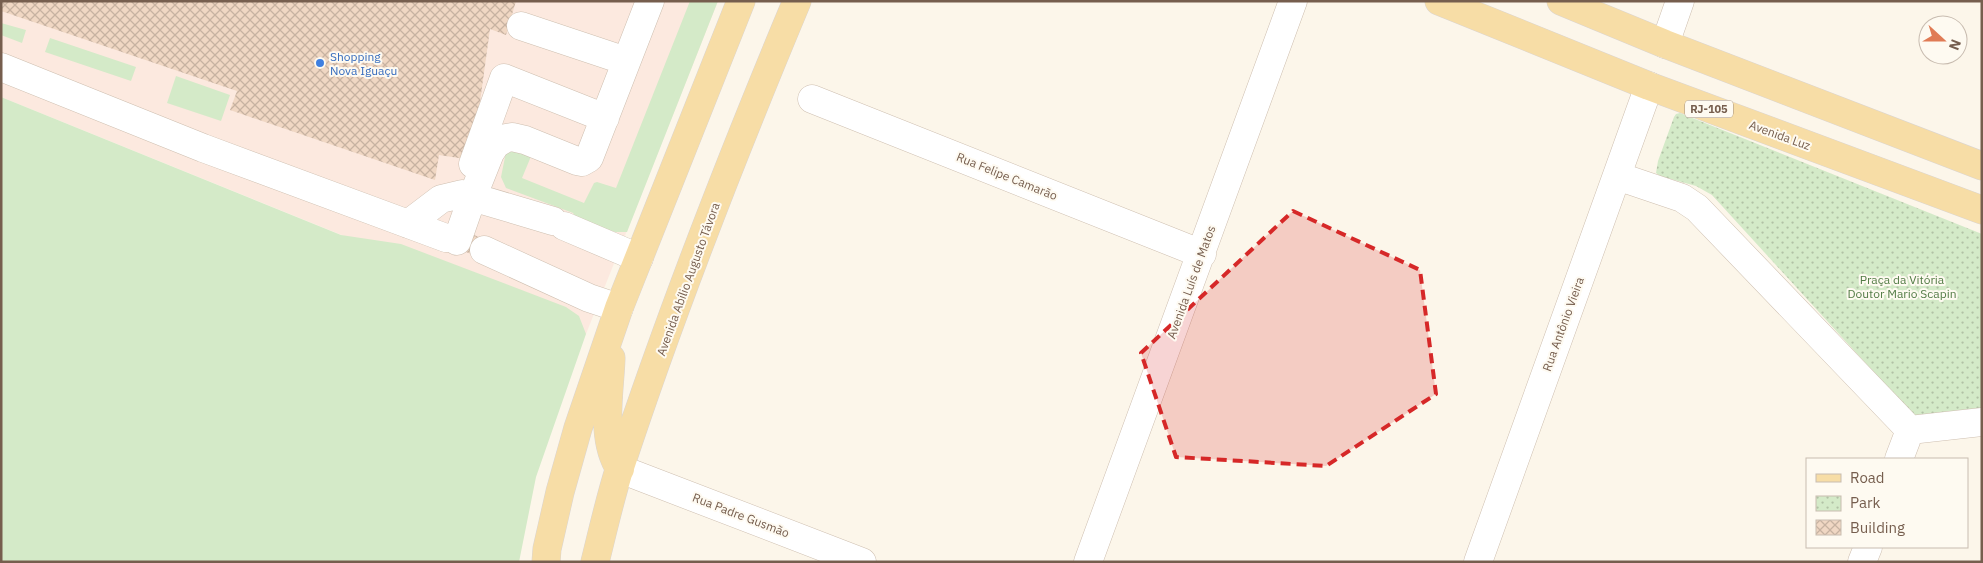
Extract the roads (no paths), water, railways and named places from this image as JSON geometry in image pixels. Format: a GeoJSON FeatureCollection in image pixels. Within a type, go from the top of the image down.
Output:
{"type":"FeatureCollection","features":[{"type":"Feature","properties":{"kind":"main road"},"geometry":{"type":"LineString","coordinates":[[546,562],[547,549],[578,428],[616,318],[741,1]]}},
{"type":"Feature","properties":{"kind":"main road","name":"Avenida Abílio Augusto Távora"},"geometry":{"type":"LineString","coordinates":[[595,562],[620,469],[679,298],[756,98],[797,1]]}},
{"type":"Feature","properties":{"kind":"main road","name":"Avenida Luz"},"geometry":{"type":"LineString","coordinates":[[1439,1],[1649,86],[1982,210]]}},
{"type":"Feature","properties":{"kind":"main road"},"geometry":{"type":"LineString","coordinates":[[1560,1],[1664,44],[1982,166]]}},
{"type":"Feature","properties":{"kind":"main road"},"geometry":{"type":"LineString","coordinates":[[616,318],[609,443],[620,469]]}},
{"type":"Feature","properties":{"kind":"street"},"geometry":{"type":"LineString","coordinates":[[467,196],[496,144],[512,137],[525,140],[582,162],[592,154],[650,1]]}},
{"type":"Feature","properties":{"kind":"street","name":"Avenida Luís de Matos"},"geometry":{"type":"LineString","coordinates":[[1088,562],[1293,1]]}},
{"type":"Feature","properties":{"kind":"street"},"geometry":{"type":"LineString","coordinates":[[1664,44],[1680,1]]}},
{"type":"Feature","properties":{"kind":"street"},"geometry":{"type":"LineString","coordinates":[[521,26],[626,61]]}},
{"type":"Feature","properties":{"kind":"street"},"geometry":{"type":"LineString","coordinates":[[1,67],[202,148],[464,243],[589,298],[616,318]]}},
{"type":"Feature","properties":{"kind":"street"},"geometry":{"type":"LineString","coordinates":[[464,243],[467,196],[504,78],[605,118]]}},
{"type":"Feature","properties":{"kind":"street","name":"Rua Antônio Vieira"},"geometry":{"type":"LineString","coordinates":[[1478,562],[1649,86]]}},
{"type":"Feature","properties":{"kind":"street","name":"Rua Felipe Camarão"},"geometry":{"type":"LineString","coordinates":[[812,99],[1202,254]]}},
{"type":"Feature","properties":{"kind":"street"},"geometry":{"type":"LineString","coordinates":[[1617,176],[1682,198],[1696,208],[1910,430]]}},
{"type":"Feature","properties":{"kind":"street"},"geometry":{"type":"LineString","coordinates":[[408,224],[441,200],[467,196],[558,224],[639,258]]}},
{"type":"Feature","properties":{"kind":"street"},"geometry":{"type":"LineString","coordinates":[[1910,430],[1982,422]]}},
{"type":"Feature","properties":{"kind":"street"},"geometry":{"type":"LineString","coordinates":[[1899,458],[1910,430]]}},
{"type":"Feature","properties":{"kind":"street","name":"Rua Padre Gusmão"},"geometry":{"type":"LineString","coordinates":[[620,469],[862,562]]}},
{"type":"Feature","properties":{"kind":"street"},"geometry":{"type":"LineString","coordinates":[[1862,562],[1868,548]]}},
{"type":"Feature","properties":{"kind":"place","name":"Shopping Nova Iguaçu"},"geometry":{"type":"Point","coordinates":[320,63]}},
{"type":"Feature","properties":{"kind":"park label","name":"Praça da Vitória Doutor Mario Scapin"},"geometry":{"type":"Point","coordinates":[1902,286]}}]}
